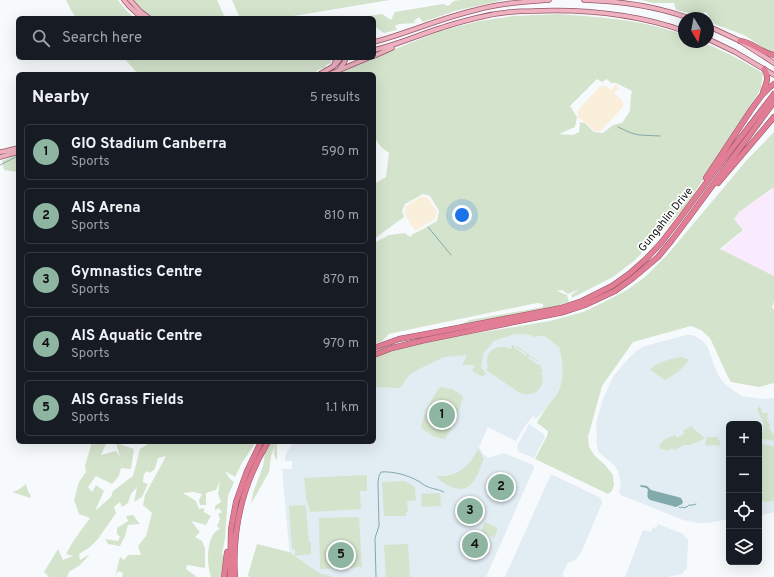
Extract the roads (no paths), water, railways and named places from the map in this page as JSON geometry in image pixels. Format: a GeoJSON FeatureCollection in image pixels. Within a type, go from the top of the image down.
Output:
{"type":"FeatureCollection","features":[{"type":"Feature","properties":{"kind":"highway"},"geometry":{"type":"LineString","coordinates":[[740,41],[748,42],[765,52],[774,55]]}},
{"type":"Feature","properties":{"kind":"highway"},"geometry":{"type":"LineString","coordinates":[[762,95],[767,78],[767,74],[764,69]]}},
{"type":"Feature","properties":{"kind":"highway"},"geometry":{"type":"LineString","coordinates":[[681,218],[741,124],[762,95],[772,86]]}},
{"type":"Feature","properties":{"kind":"highway","name":"Gungahlin Drive"},"geometry":{"type":"LineString","coordinates":[[376,347],[399,339],[561,308],[582,301],[612,286],[638,266],[662,243],[774,94]]}},
{"type":"Feature","properties":{"kind":"highway","name":"Gungahlin Drive"},"geometry":{"type":"LineString","coordinates":[[376,354],[392,348],[425,340],[564,312],[590,303],[614,291],[645,268],[665,249],[774,102]]}},
{"type":"Feature","properties":{"kind":"highway"},"geometry":{"type":"LineString","coordinates":[[690,216],[774,118]]}},
{"type":"Feature","properties":{"kind":"highway"},"geometry":{"type":"LineString","coordinates":[[230,577],[231,529],[236,502],[251,461],[261,444]]}},
{"type":"Feature","properties":{"kind":"highway"},"geometry":{"type":"LineString","coordinates":[[236,577],[235,547],[238,520],[244,496],[255,468],[267,444]]}},
{"type":"Feature","properties":{"kind":"highway"},"geometry":{"type":"LineString","coordinates":[[224,577],[229,534],[231,529]]}},
{"type":"Feature","properties":{"kind":"main road"},"geometry":{"type":"LineString","coordinates":[[124,0],[140,16]]}},
{"type":"Feature","properties":{"kind":"main road"},"geometry":{"type":"LineString","coordinates":[[130,0],[146,16]]}},
{"type":"Feature","properties":{"kind":"main road"},"geometry":{"type":"LineString","coordinates":[[376,43],[477,9],[512,3],[548,0]]}},
{"type":"Feature","properties":{"kind":"main road"},"geometry":{"type":"LineString","coordinates":[[584,0],[608,1],[637,5],[678,15]]}},
{"type":"Feature","properties":{"kind":"main road"},"geometry":{"type":"LineString","coordinates":[[376,50],[478,17],[512,11],[558,10],[606,13],[635,18],[678,29]]}},
{"type":"Feature","properties":{"kind":"main road"},"geometry":{"type":"LineString","coordinates":[[714,29],[740,41],[774,63]]}},
{"type":"Feature","properties":{"kind":"main road"},"geometry":{"type":"LineString","coordinates":[[376,55],[405,41]]}},
{"type":"Feature","properties":{"kind":"main road"},"geometry":{"type":"LineString","coordinates":[[714,42],[735,52],[774,75]]}},
{"type":"Feature","properties":{"kind":"main road"},"geometry":{"type":"LineString","coordinates":[[333,67],[336,62],[335,60]]}},
{"type":"Feature","properties":{"kind":"main road"},"geometry":{"type":"LineString","coordinates":[[324,72],[333,67],[340,60]]}},
{"type":"Feature","properties":{"kind":"main road"},"geometry":{"type":"LineString","coordinates":[[333,72],[343,65],[346,60]]}},
{"type":"Feature","properties":{"kind":"main road"},"geometry":{"type":"LineString","coordinates":[[335,72],[363,60]]}},
{"type":"Feature","properties":{"kind":"main road"},"geometry":{"type":"LineString","coordinates":[[0,152],[16,148]]}},
{"type":"Feature","properties":{"kind":"main road"},"geometry":{"type":"LineString","coordinates":[[0,157],[16,153]]}},
{"type":"Feature","properties":{"kind":"water"},"geometry":{"type":"Polygon","coordinates":[[[640,485],[647,486],[651,490],[681,498],[683,502],[676,507],[650,500],[648,498],[648,489],[641,487],[640,485]]]}},
{"type":"Feature","properties":{"kind":"waterway"},"geometry":{"type":"LineString","coordinates":[[618,127],[639,135],[660,136]]}},
{"type":"Feature","properties":{"kind":"waterway"},"geometry":{"type":"LineString","coordinates":[[0,165],[16,157]]}},
{"type":"Feature","properties":{"kind":"waterway"},"geometry":{"type":"LineString","coordinates":[[428,227],[451,255]]}},
{"type":"Feature","properties":{"kind":"waterway"},"geometry":{"type":"LineString","coordinates":[[376,577],[375,538],[379,526],[378,482],[381,472],[405,475],[425,486],[444,492]]}},
{"type":"Feature","properties":{"kind":"waterway"},"geometry":{"type":"LineString","coordinates":[[679,507],[685,508],[689,505],[696,504]]}},
{"type":"Feature","properties":{"kind":"place","name":"GIO Stadium Canberra"},"geometry":{"type":"Point","coordinates":[442,415]}},
{"type":"Feature","properties":{"kind":"place","name":"AIS Arena"},"geometry":{"type":"Point","coordinates":[501,487]}},
{"type":"Feature","properties":{"kind":"place","name":"Gymnastics Centre"},"geometry":{"type":"Point","coordinates":[470,511]}},
{"type":"Feature","properties":{"kind":"place","name":"AIS Aquatic Centre"},"geometry":{"type":"Point","coordinates":[475,545]}},
{"type":"Feature","properties":{"kind":"place","name":"AIS Grass Fields"},"geometry":{"type":"Point","coordinates":[341,555]}}]}
